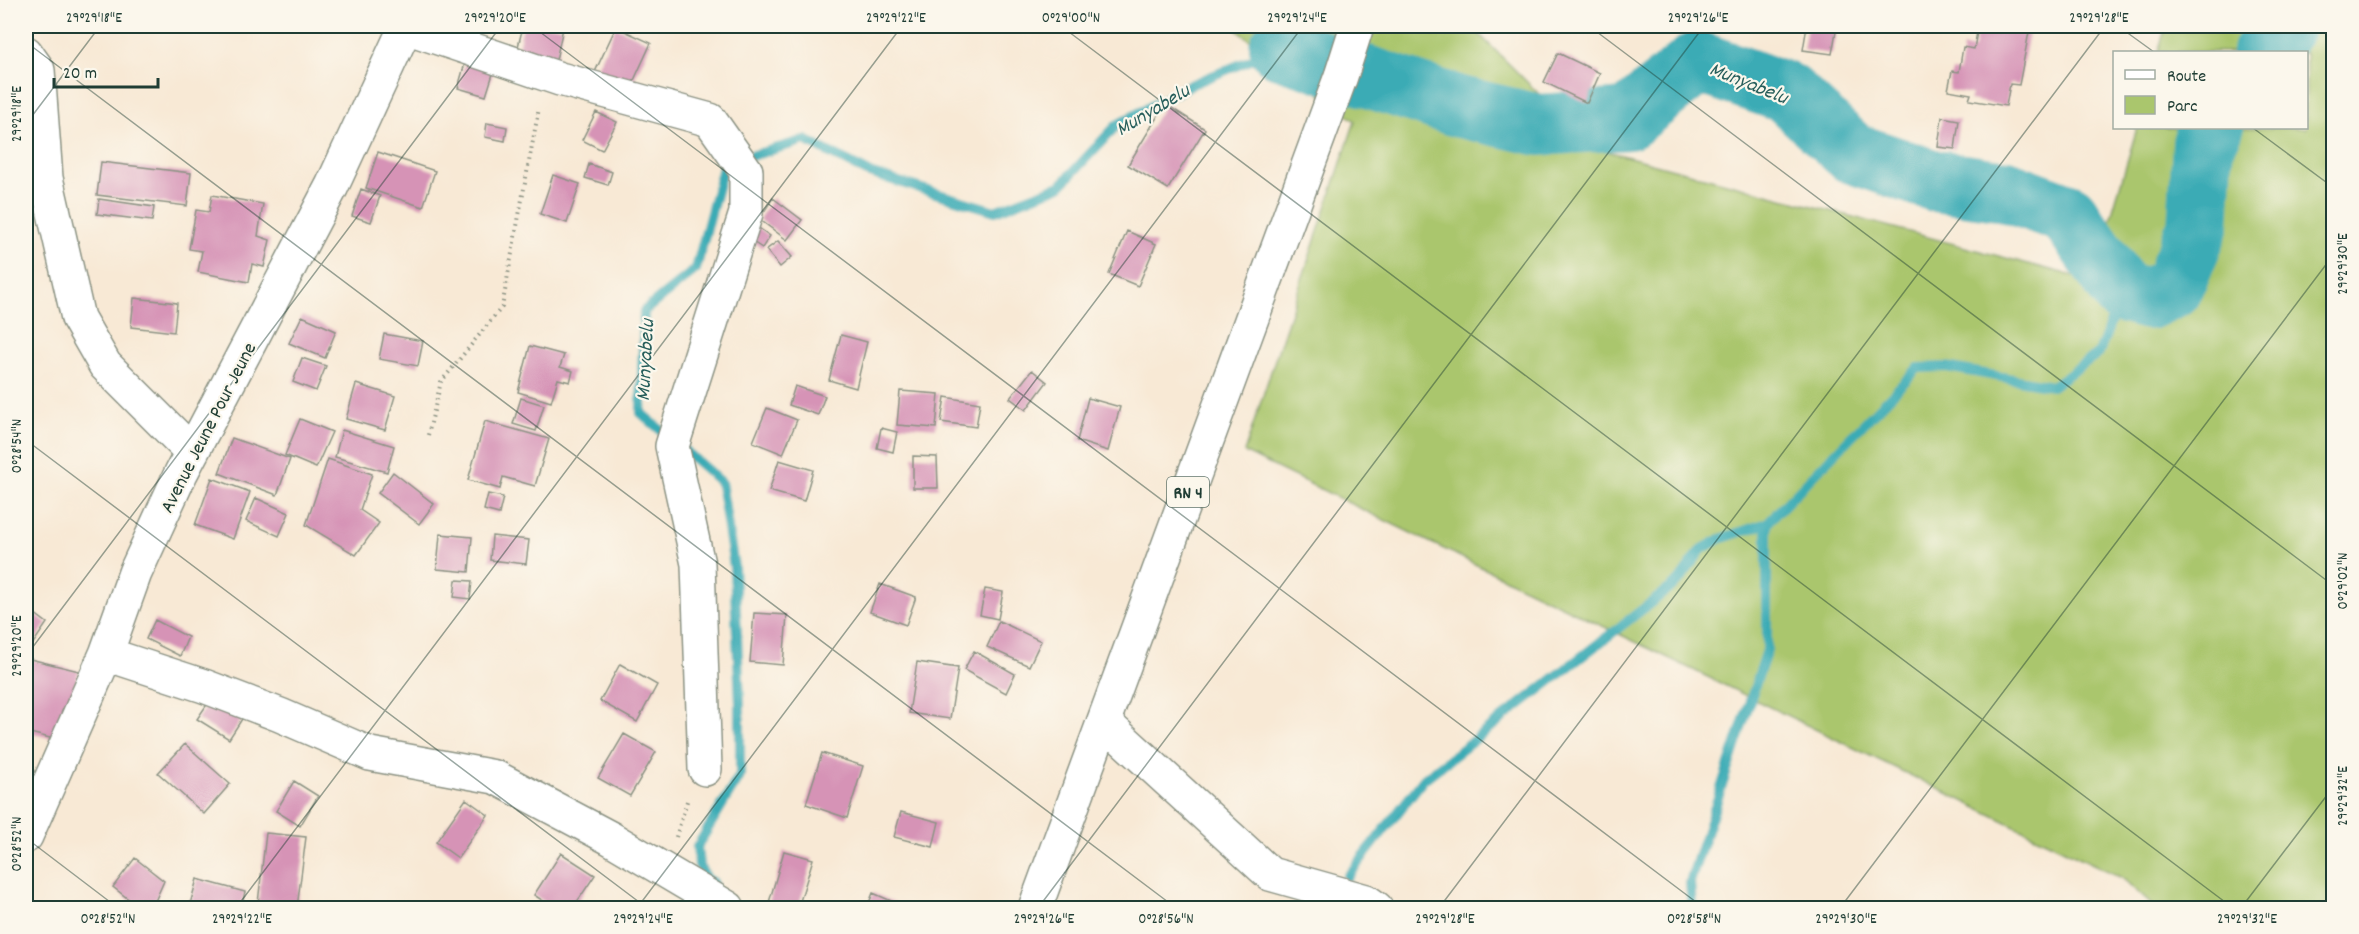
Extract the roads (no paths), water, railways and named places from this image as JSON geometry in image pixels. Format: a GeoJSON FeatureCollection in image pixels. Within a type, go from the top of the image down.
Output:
{"type":"FeatureCollection","features":[{"type":"Feature","properties":{"kind":"main road"},"geometry":{"type":"LineString","coordinates":[[406,26],[560,79],[710,120],[746,171],[746,213],[672,447],[698,564],[705,770]]}},
{"type":"Feature","properties":{"kind":"main road","name":"Avenue Jeune Pour Jeune"},"geometry":{"type":"LineString","coordinates":[[26,836],[106,654],[135,573],[192,452],[332,186],[406,26]]}},
{"type":"Feature","properties":{"kind":"main road","name":"RN 4"},"geometry":{"type":"LineString","coordinates":[[1035,909],[1341,76],[1357,26]]}},
{"type":"Feature","properties":{"kind":"main road"},"geometry":{"type":"LineString","coordinates":[[26,53],[38,70],[46,178],[78,318],[105,365],[192,452]]}},
{"type":"Feature","properties":{"kind":"main road"},"geometry":{"type":"LineString","coordinates":[[106,654],[204,686],[280,715],[370,754],[495,777],[610,838],[728,909]]}},
{"type":"Feature","properties":{"kind":"main road"},"geometry":{"type":"LineString","coordinates":[[1104,722],[1270,874],[1366,901],[1376,909]]}},
{"type":"Feature","properties":{"kind":"waterway","name":"Munyabelu"},"geometry":{"type":"LineString","coordinates":[[2264,51],[2284,26]]}},
{"type":"Feature","properties":{"kind":"waterway","name":"Munyabelu"},"geometry":{"type":"LineString","coordinates":[[713,882],[706,879],[699,865],[697,847],[740,775],[740,703],[734,567],[721,482],[641,413],[644,311],[696,269],[724,164],[805,140],[869,173],[995,211],[1060,186],[1117,125],[1190,85],[1280,48]]}},
{"type":"Feature","properties":{"kind":"waterway","name":"Munyabelu"},"geometry":{"type":"LineString","coordinates":[[1280,48],[1460,107],[1539,125],[1628,119],[1698,62],[1787,93],[1852,153],[1935,181],[2006,191],[2068,214],[2122,292],[2148,299],[2173,287],[2198,227],[2203,143],[2212,129]]}},
{"type":"Feature","properties":{"kind":"waterway"},"geometry":{"type":"LineString","coordinates":[[1348,876],[1424,779],[1679,581],[1702,549],[1720,539],[1767,523],[1918,368],[1946,367],[2052,386],[2099,353],[2122,292]]}},
{"type":"Feature","properties":{"kind":"waterway"},"geometry":{"type":"LineString","coordinates":[[1692,908],[1690,882],[1767,650],[1767,523]]}}]}
